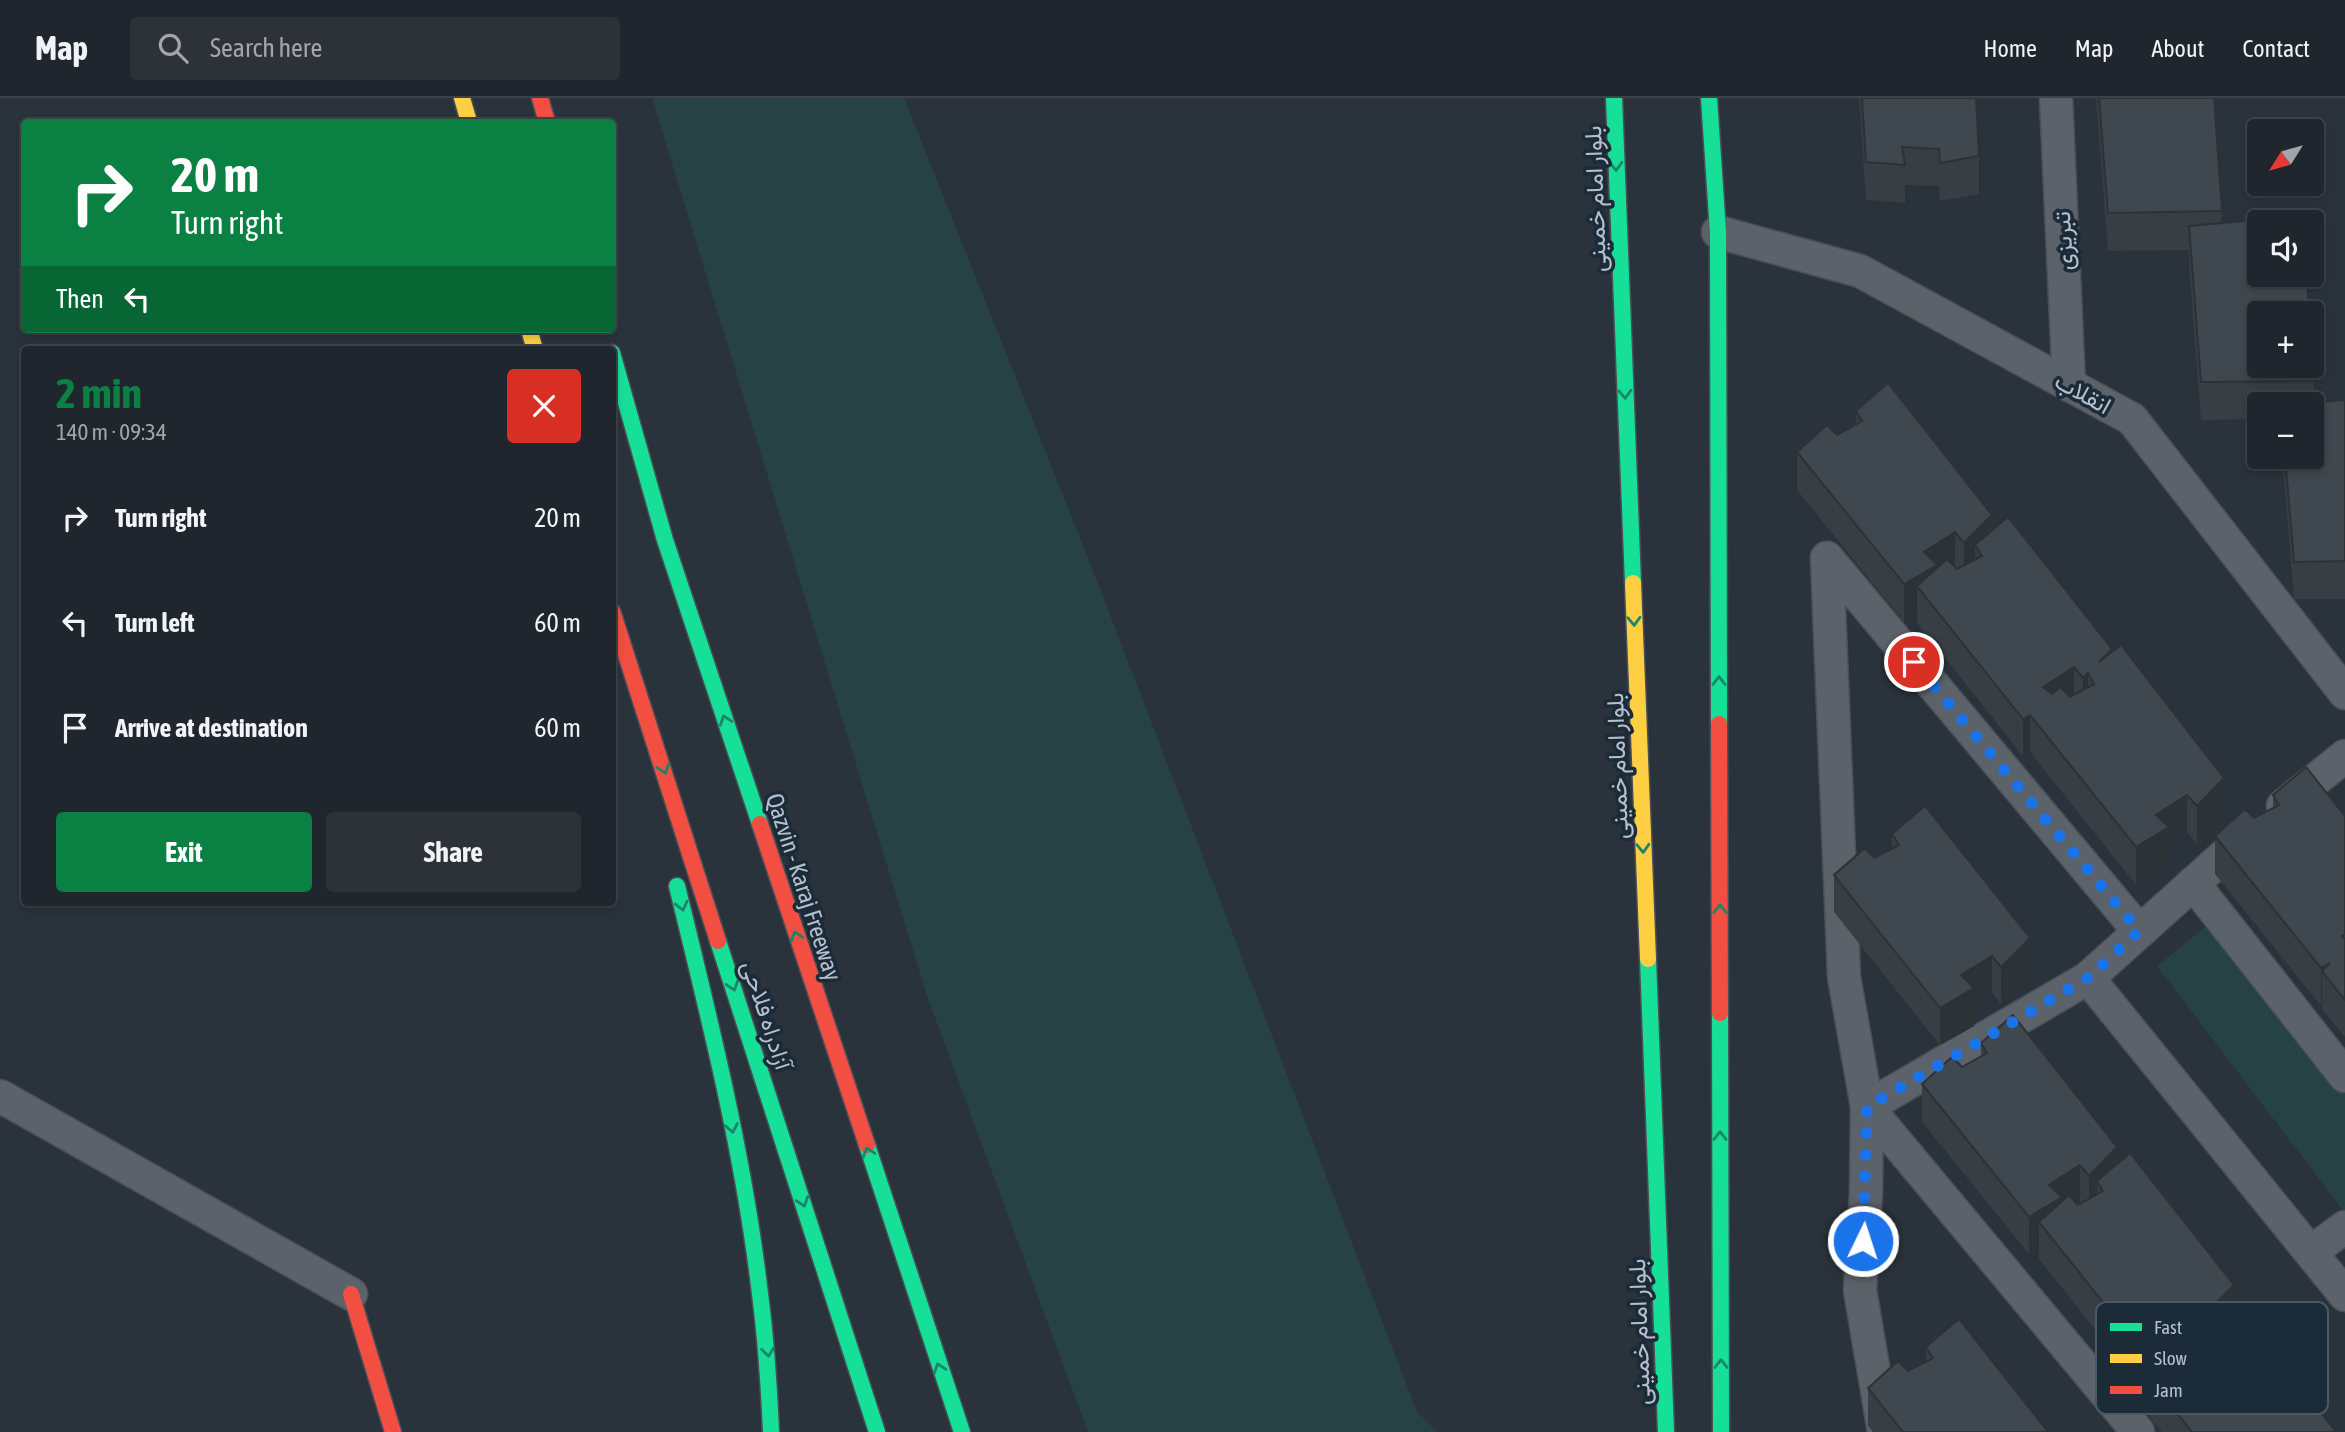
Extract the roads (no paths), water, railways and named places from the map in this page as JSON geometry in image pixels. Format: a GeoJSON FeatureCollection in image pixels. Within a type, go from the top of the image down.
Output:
{"type":"FeatureCollection","features":[{"type":"Feature","properties":{"kind":"main road"},"geometry":{"type":"LineString","coordinates":[[462,98],[468,119]]}},
{"type":"Feature","properties":{"kind":"main road"},"geometry":{"type":"LineString","coordinates":[[540,98],[546,119]]}},
{"type":"Feature","properties":{"kind":"main road","name":"بلوار امام خمینی"},"geometry":{"type":"LineString","coordinates":[[1614,98],[1666,1432]]}},
{"type":"Feature","properties":{"kind":"main road"},"geometry":{"type":"LineString","coordinates":[[1709,98],[1718,232],[1721,1432]]}},
{"type":"Feature","properties":{"kind":"main road","name":"Qazvin - Karaj Freeway"},"geometry":{"type":"LineString","coordinates":[[616,365],[666,540],[949,1398],[964,1432]]}},
{"type":"Feature","properties":{"kind":"main road","name":"آزادراه فلاحی"},"geometry":{"type":"LineString","coordinates":[[616,623],[877,1432]]}},
{"type":"Feature","properties":{"kind":"main road"},"geometry":{"type":"LineString","coordinates":[[616,642],[655,797]]}},
{"type":"Feature","properties":{"kind":"main road"},"geometry":{"type":"LineString","coordinates":[[674,876],[716,1047],[755,1250],[769,1363],[771,1432]]}},
{"type":"Feature","properties":{"kind":"main road"},"geometry":{"type":"LineString","coordinates":[[351,1294],[393,1432]]}},
{"type":"Feature","properties":{"kind":"street","name":"تبریزی"},"geometry":{"type":"LineString","coordinates":[[2056,98],[2069,385]]}},
{"type":"Feature","properties":{"kind":"street","name":"انقلاب"},"geometry":{"type":"LineString","coordinates":[[1718,232],[1860,271],[2132,419],[2345,693]]}},
{"type":"Feature","properties":{"kind":"street"},"geometry":{"type":"LineString","coordinates":[[1884,1432],[1860,1290],[1866,1193],[1867,1107],[1844,977],[1828,558],[2139,931]]}},
{"type":"Feature","properties":{"kind":"street"},"geometry":{"type":"LineString","coordinates":[[1867,1107],[2088,978],[2234,846],[2345,756]]}},
{"type":"Feature","properties":{"kind":"street"},"geometry":{"type":"LineString","coordinates":[[2193,883],[2345,1076]]}},
{"type":"Feature","properties":{"kind":"street"},"geometry":{"type":"LineString","coordinates":[[2088,978],[2345,1295]]}},
{"type":"Feature","properties":{"kind":"street"},"geometry":{"type":"LineString","coordinates":[[0,1096],[351,1294]]}},
{"type":"Feature","properties":{"kind":"street"},"geometry":{"type":"LineString","coordinates":[[1867,1107],[2096,1382]]}},
{"type":"Feature","properties":{"kind":"street"},"geometry":{"type":"LineString","coordinates":[[2311,1252],[2345,1227]]}},
{"type":"Feature","properties":{"kind":"street"},"geometry":{"type":"LineString","coordinates":[[2123,1414],[2138,1432]]}}]}
